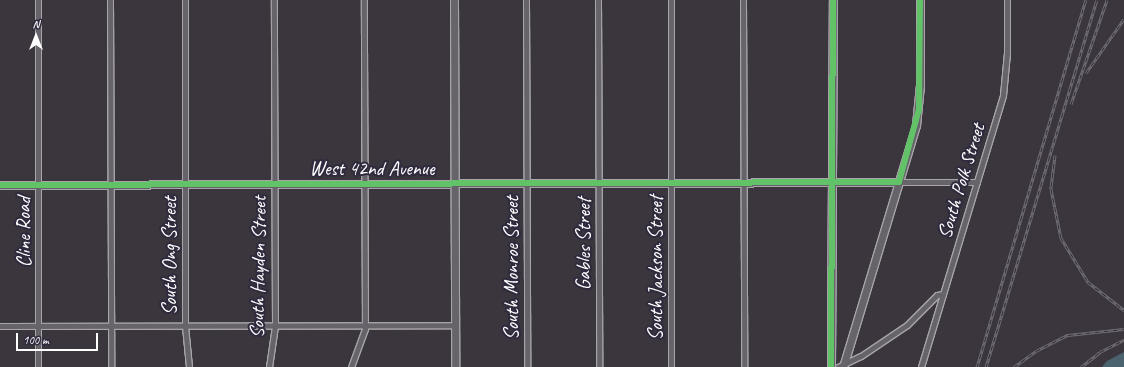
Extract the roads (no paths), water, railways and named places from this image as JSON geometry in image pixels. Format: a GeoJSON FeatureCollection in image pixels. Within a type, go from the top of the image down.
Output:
{"type":"FeatureCollection","features":[{"type":"Feature","properties":{"kind":"street","name":"Cline Road"},"geometry":{"type":"LineString","coordinates":[[38,0],[38,367]]}},
{"type":"Feature","properties":{"kind":"street"},"geometry":{"type":"LineString","coordinates":[[110,0],[111,367]]}},
{"type":"Feature","properties":{"kind":"street","name":"South Ong Street"},"geometry":{"type":"LineString","coordinates":[[185,0],[185,326],[189,367]]}},
{"type":"Feature","properties":{"kind":"street","name":"South Hayden Street"},"geometry":{"type":"LineString","coordinates":[[269,367],[275,326],[276,184],[274,0]]}},
{"type":"Feature","properties":{"kind":"street"},"geometry":{"type":"LineString","coordinates":[[351,367],[363,339],[365,326],[364,0]]}},
{"type":"Feature","properties":{"kind":"street"},"geometry":{"type":"LineString","coordinates":[[454,0],[455,367]]}},
{"type":"Feature","properties":{"kind":"street","name":"South Monroe Street"},"geometry":{"type":"LineString","coordinates":[[526,0],[527,367]]}},
{"type":"Feature","properties":{"kind":"street","name":"Gables Street"},"geometry":{"type":"LineString","coordinates":[[598,0],[599,367]]}},
{"type":"Feature","properties":{"kind":"street","name":"South Jackson Street"},"geometry":{"type":"LineString","coordinates":[[671,0],[671,367]]}},
{"type":"Feature","properties":{"kind":"street"},"geometry":{"type":"LineString","coordinates":[[743,0],[744,367]]}},
{"type":"Feature","properties":{"kind":"street"},"geometry":{"type":"LineString","coordinates":[[831,367],[830,182],[833,0]]}},
{"type":"Feature","properties":{"kind":"street"},"geometry":{"type":"LineString","coordinates":[[841,366],[899,182],[919,109],[920,0]]}},
{"type":"Feature","properties":{"kind":"street","name":"South Polk Street"},"geometry":{"type":"LineString","coordinates":[[921,367],[1004,89],[1007,0]]}},
{"type":"Feature","properties":{"kind":"street","name":"West 42nd Avenue"},"geometry":{"type":"LineString","coordinates":[[0,185],[899,182]]}},
{"type":"Feature","properties":{"kind":"street"},"geometry":{"type":"LineString","coordinates":[[899,182],[977,182]]}},
{"type":"Feature","properties":{"kind":"street"},"geometry":{"type":"LineString","coordinates":[[841,366],[907,325],[937,295],[943,294]]}},
{"type":"Feature","properties":{"kind":"street"},"geometry":{"type":"LineString","coordinates":[[0,326],[111,327],[455,325]]}},
{"type":"Feature","properties":{"kind":"water"},"geometry":{"type":"Polygon","coordinates":[[[1124,352],[1124,367],[1102,367],[1107,361],[1124,352]]]}},
{"type":"Feature","properties":{"kind":"railway"},"geometry":{"type":"LineString","coordinates":[[977,367],[1086,0]]}},
{"type":"Feature","properties":{"kind":"railway"},"geometry":{"type":"LineString","coordinates":[[986,367],[1097,0]]}},
{"type":"Feature","properties":{"kind":"railway"},"geometry":{"type":"LineString","coordinates":[[1071,104],[1107,0]]}},
{"type":"Feature","properties":{"kind":"railway"},"geometry":{"type":"LineString","coordinates":[[1086,73],[1124,19]]}},
{"type":"Feature","properties":{"kind":"railway"},"geometry":{"type":"LineString","coordinates":[[1055,155],[1051,189],[1061,238],[1088,282],[1124,310]]}},
{"type":"Feature","properties":{"kind":"railway"},"geometry":{"type":"LineString","coordinates":[[1014,367],[1036,351],[1068,335],[1124,329]]}},
{"type":"Feature","properties":{"kind":"railway"},"geometry":{"type":"LineString","coordinates":[[1081,367],[1100,352],[1124,340]]}}]}
